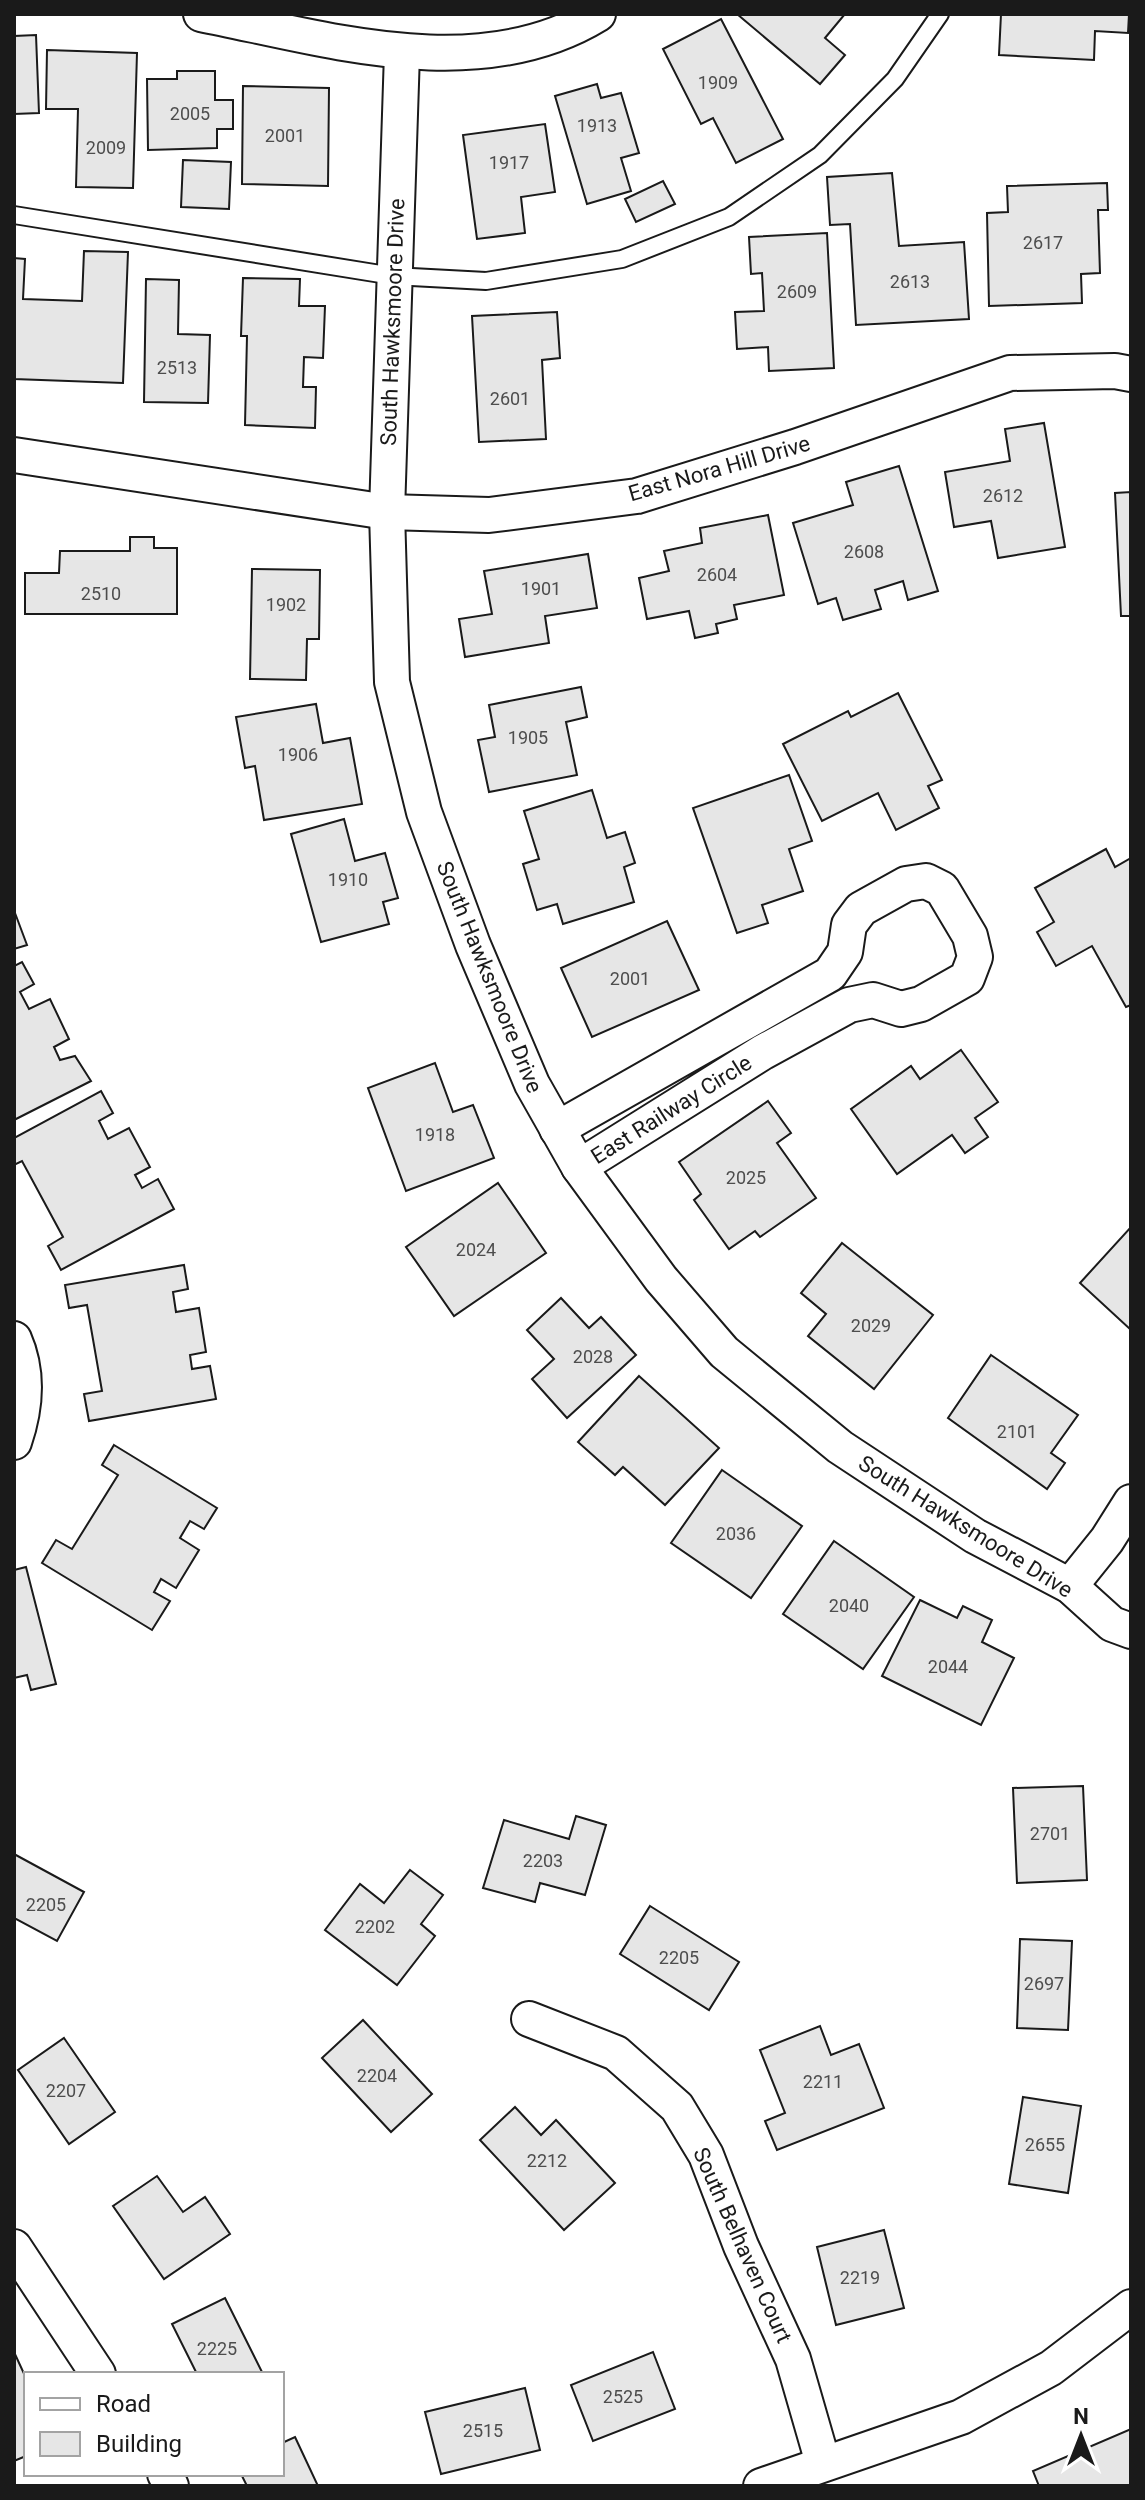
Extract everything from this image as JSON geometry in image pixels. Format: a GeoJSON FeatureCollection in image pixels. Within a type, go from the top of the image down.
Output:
{"type":"FeatureCollection","features":[{"type":"Feature","properties":{"kind":"street"},"geometry":{"type":"LineString","coordinates":[[201,14],[402,53],[489,51],[576,28],[598,14]]}},
{"type":"Feature","properties":{"kind":"street","name":"South Hawksmoore Drive"},"geometry":{"type":"LineString","coordinates":[[402,53],[387,512],[392,682],[424,812],[473,945],[526,1070],[579,1167],[661,1279],[724,1352],[840,1447],[975,1536],[1070,1586],[1112,1624],[1131,1631]]}},
{"type":"Feature","properties":{"kind":"street","name":"East Nora Hill Drive"},"geometry":{"type":"LineString","coordinates":[[14,455],[387,512],[489,515],[637,496],[795,447],[1010,373],[1115,371],[1131,374]]}},
{"type":"Feature","properties":{"kind":"street","name":"East Railway Circle"},"geometry":{"type":"LineString","coordinates":[[557,1129],[755,1038],[849,1005],[873,1000],[901,1009],[921,1004],[967,978],[975,957],[970,936],[942,889],[926,881],[906,884],[861,909],[849,925],[845,952],[830,974],[755,1038],[579,1167]]}},
{"type":"Feature","properties":{"kind":"street"},"geometry":{"type":"LineString","coordinates":[[845,952],[855,979],[873,1000]]}},
{"type":"Feature","properties":{"kind":"street"},"geometry":{"type":"LineString","coordinates":[[14,1339],[22,1358],[25,1410],[14,1442]]}},
{"type":"Feature","properties":{"kind":"street"},"geometry":{"type":"LineString","coordinates":[[1070,1586],[1107,1540],[1131,1502]]}},
{"type":"Feature","properties":{"kind":"street","name":"South Belhaven Court"},"geometry":{"type":"LineString","coordinates":[[529,2019],[616,2053],[677,2107],[706,2155],[741,2246],[793,2359],[823,2463]]}},
{"type":"Feature","properties":{"kind":"street"},"geometry":{"type":"LineString","coordinates":[[14,2247],[97,2372]]}},
{"type":"Feature","properties":{"kind":"street"},"geometry":{"type":"LineString","coordinates":[[761,2486],[961,2417],[1051,2368],[1131,2307]]}},
{"type":"Feature","properties":{"kind":"lane"},"geometry":{"type":"LineString","coordinates":[[14,215],[393,276],[486,281],[622,259],[729,217],[820,155],[895,79],[940,14]]}},
{"type":"Feature","properties":{"kind":"building"},"geometry":{"type":"Polygon","coordinates":[[[737,14],[845,14],[825,38],[845,55],[820,84],[737,14]]]}},
{"type":"Feature","properties":{"kind":"building"},"geometry":{"type":"Polygon","coordinates":[[[1001,14],[1129,14],[1128,33],[1095,31],[1094,60],[999,55],[1001,14]]]}},
{"type":"Feature","properties":{"kind":"building"},"geometry":{"type":"Polygon","coordinates":[[[721,19],[783,139],[736,163],[713,118],[701,124],[663,49],[721,19]]]}},
{"type":"Feature","properties":{"kind":"building"},"geometry":{"type":"Polygon","coordinates":[[[36,35],[39,113],[14,114],[14,36],[36,35]]]}},
{"type":"Feature","properties":{"kind":"building"},"geometry":{"type":"Polygon","coordinates":[[[47,50],[137,53],[133,188],[76,187],[78,109],[46,109],[47,50]]]}},
{"type":"Feature","properties":{"kind":"building"},"geometry":{"type":"Polygon","coordinates":[[[177,71],[215,71],[215,100],[233,100],[233,129],[217,129],[217,148],[148,150],[147,79],[177,79],[177,71]]]}},
{"type":"Feature","properties":{"kind":"building"},"geometry":{"type":"Polygon","coordinates":[[[597,84],[601,98],[621,93],[639,153],[621,158],[631,191],[587,204],[555,96],[597,84]]]}},
{"type":"Feature","properties":{"kind":"building"},"geometry":{"type":"Polygon","coordinates":[[[243,86],[329,88],[328,186],[242,184],[243,86]]]}},
{"type":"Feature","properties":{"kind":"building"},"geometry":{"type":"Polygon","coordinates":[[[545,124],[555,192],[521,197],[525,233],[477,239],[463,135],[545,124]]]}},
{"type":"Feature","properties":{"kind":"building"},"geometry":{"type":"Polygon","coordinates":[[[183,160],[231,162],[229,209],[181,207],[183,160]]]}},
{"type":"Feature","properties":{"kind":"building"},"geometry":{"type":"Polygon","coordinates":[[[892,173],[899,246],[964,242],[969,319],[856,325],[850,224],[830,225],[827,177],[892,173]]]}},
{"type":"Feature","properties":{"kind":"building"},"geometry":{"type":"Polygon","coordinates":[[[663,181],[675,204],[636,222],[625,199],[663,181]]]}},
{"type":"Feature","properties":{"kind":"building"},"geometry":{"type":"Polygon","coordinates":[[[1107,183],[1108,210],[1098,210],[1100,273],[1081,274],[1082,303],[989,306],[987,213],[1008,212],[1007,186],[1107,183]]]}},
{"type":"Feature","properties":{"kind":"building"},"geometry":{"type":"Polygon","coordinates":[[[827,233],[834,368],[769,371],[768,347],[737,349],[735,312],[764,311],[762,273],[751,274],[749,237],[827,233]]]}},
{"type":"Feature","properties":{"kind":"building"},"geometry":{"type":"Polygon","coordinates":[[[84,251],[128,252],[123,383],[14,379],[14,258],[25,259],[23,299],[82,301],[84,251]]]}},
{"type":"Feature","properties":{"kind":"building"},"geometry":{"type":"Polygon","coordinates":[[[243,278],[300,279],[299,306],[325,306],[323,358],[304,357],[303,387],[316,387],[315,428],[245,425],[247,336],[241,336],[243,278]]]}},
{"type":"Feature","properties":{"kind":"building"},"geometry":{"type":"Polygon","coordinates":[[[146,279],[179,280],[178,334],[210,335],[208,403],[144,402],[146,279]]]}},
{"type":"Feature","properties":{"kind":"building"},"geometry":{"type":"Polygon","coordinates":[[[557,312],[560,358],[542,360],[546,439],[479,442],[472,316],[557,312]]]}},
{"type":"Feature","properties":{"kind":"building"},"geometry":{"type":"Polygon","coordinates":[[[1044,423],[1065,547],[998,558],[991,521],[954,527],[945,472],[1010,461],[1005,429],[1044,423]]]}},
{"type":"Feature","properties":{"kind":"building"},"geometry":{"type":"Polygon","coordinates":[[[899,466],[938,591],[908,600],[903,581],[875,590],[881,609],[843,620],[836,598],[818,604],[793,523],[853,505],[846,482],[899,466]]]}},
{"type":"Feature","properties":{"kind":"building"},"geometry":{"type":"Polygon","coordinates":[[[1131,492],[1131,616],[1121,616],[1115,493],[1131,492]]]}},
{"type":"Feature","properties":{"kind":"building"},"geometry":{"type":"Polygon","coordinates":[[[768,515],[784,595],[734,605],[737,619],[716,624],[718,633],[695,638],[689,611],[647,619],[639,578],[669,571],[664,551],[702,543],[700,528],[768,515]]]}},
{"type":"Feature","properties":{"kind":"building"},"geometry":{"type":"Polygon","coordinates":[[[130,537],[154,537],[154,548],[177,548],[177,614],[25,614],[25,573],[59,573],[60,551],[130,551],[130,537]]]}},
{"type":"Feature","properties":{"kind":"building"},"geometry":{"type":"Polygon","coordinates":[[[588,554],[597,608],[545,616],[549,643],[465,657],[459,619],[492,614],[484,571],[588,554]]]}},
{"type":"Feature","properties":{"kind":"building"},"geometry":{"type":"Polygon","coordinates":[[[252,569],[320,570],[319,639],[307,639],[306,680],[250,679],[252,569]]]}},
{"type":"Feature","properties":{"kind":"building"},"geometry":{"type":"Polygon","coordinates":[[[581,687],[587,717],[566,722],[577,775],[489,792],[478,740],[495,737],[489,705],[581,687]]]}},
{"type":"Feature","properties":{"kind":"building"},"geometry":{"type":"Polygon","coordinates":[[[898,693],[942,780],[928,786],[939,808],[896,830],[878,793],[822,821],[783,744],[848,711],[851,717],[898,693]]]}},
{"type":"Feature","properties":{"kind":"building"},"geometry":{"type":"Polygon","coordinates":[[[316,704],[323,743],[350,738],[362,804],[264,820],[255,766],[245,768],[236,717],[316,704]]]}},
{"type":"Feature","properties":{"kind":"building"},"geometry":{"type":"Polygon","coordinates":[[[789,775],[812,841],[789,849],[803,891],[762,905],[768,923],[737,933],[693,808],[789,775]]]}},
{"type":"Feature","properties":{"kind":"building"},"geometry":{"type":"Polygon","coordinates":[[[592,790],[607,838],[625,832],[635,863],[624,867],[634,902],[563,924],[557,904],[537,910],[523,864],[539,859],[524,811],[592,790]]]}},
{"type":"Feature","properties":{"kind":"building"},"geometry":{"type":"Polygon","coordinates":[[[344,819],[355,861],[385,853],[398,898],[383,902],[389,924],[321,942],[291,834],[344,819]]]}},
{"type":"Feature","properties":{"kind":"building"},"geometry":{"type":"Polygon","coordinates":[[[1106,849],[1115,867],[1131,858],[1131,1005],[1126,1007],[1092,946],[1056,966],[1037,932],[1054,922],[1035,888],[1106,849]]]}},
{"type":"Feature","properties":{"kind":"building"},"geometry":{"type":"Polygon","coordinates":[[[14,914],[27,945],[14,949],[14,914]]]}},
{"type":"Feature","properties":{"kind":"building"},"geometry":{"type":"Polygon","coordinates":[[[667,921],[699,990],[592,1037],[561,968],[667,921]]]}},
{"type":"Feature","properties":{"kind":"building"},"geometry":{"type":"Polygon","coordinates":[[[22,962],[34,984],[20,992],[29,1009],[50,999],[69,1039],[54,1047],[60,1060],[75,1056],[91,1081],[14,1120],[14,966],[22,962]]]}},
{"type":"Feature","properties":{"kind":"building"},"geometry":{"type":"Polygon","coordinates":[[[961,1050],[998,1102],[975,1118],[988,1137],[965,1153],[952,1135],[897,1174],[851,1109],[911,1066],[920,1079],[961,1050]]]}},
{"type":"Feature","properties":{"kind":"building"},"geometry":{"type":"Polygon","coordinates":[[[435,1063],[453,1112],[473,1105],[494,1158],[406,1191],[368,1088],[435,1063]]]}},
{"type":"Feature","properties":{"kind":"building"},"geometry":{"type":"Polygon","coordinates":[[[101,1091],[113,1113],[99,1121],[108,1139],[129,1128],[150,1167],[135,1175],[142,1188],[158,1179],[174,1209],[61,1270],[48,1246],[63,1237],[22,1161],[14,1165],[14,1138],[101,1091]]]}},
{"type":"Feature","properties":{"kind":"building"},"geometry":{"type":"Polygon","coordinates":[[[768,1101],[791,1133],[777,1143],[816,1198],[760,1237],[755,1231],[729,1249],[694,1200],[701,1194],[679,1162],[768,1101]]]}},
{"type":"Feature","properties":{"kind":"building"},"geometry":{"type":"Polygon","coordinates":[[[498,1183],[546,1253],[454,1316],[406,1247],[498,1183]]]}},
{"type":"Feature","properties":{"kind":"building"},"geometry":{"type":"Polygon","coordinates":[[[1131,1227],[1131,1330],[1080,1283],[1131,1227]]]}},
{"type":"Feature","properties":{"kind":"building"},"geometry":{"type":"Polygon","coordinates":[[[842,1243],[933,1315],[874,1389],[808,1336],[826,1314],[801,1293],[842,1243]]]}},
{"type":"Feature","properties":{"kind":"building"},"geometry":{"type":"Polygon","coordinates":[[[184,1265],[188,1289],[173,1292],[176,1312],[199,1308],[206,1352],[190,1355],[192,1369],[210,1366],[216,1399],[89,1421],[84,1394],[102,1391],[87,1305],[69,1308],[65,1285],[184,1265]]]}},
{"type":"Feature","properties":{"kind":"building"},"geometry":{"type":"Polygon","coordinates":[[[561,1298],[589,1328],[601,1317],[636,1355],[567,1418],[532,1379],[554,1359],[527,1330],[561,1298]]]}},
{"type":"Feature","properties":{"kind":"building"},"geometry":{"type":"Polygon","coordinates":[[[991,1355],[1078,1415],[1051,1453],[1065,1463],[1047,1489],[948,1418],[991,1355]]]}},
{"type":"Feature","properties":{"kind":"building"},"geometry":{"type":"Polygon","coordinates":[[[639,1376],[719,1448],[665,1505],[623,1467],[615,1475],[578,1442],[639,1376]]]}},
{"type":"Feature","properties":{"kind":"building"},"geometry":{"type":"Polygon","coordinates":[[[114,1445],[217,1508],[204,1529],[190,1521],[180,1538],[199,1550],[176,1588],[161,1579],[154,1592],[170,1601],[152,1630],[42,1563],[56,1540],[72,1549],[118,1475],[102,1465],[114,1445]]]}},
{"type":"Feature","properties":{"kind":"building"},"geometry":{"type":"Polygon","coordinates":[[[722,1470],[802,1526],[751,1598],[671,1543],[722,1470]]]}},
{"type":"Feature","properties":{"kind":"building"},"geometry":{"type":"Polygon","coordinates":[[[834,1541],[914,1597],[863,1669],[783,1614],[834,1541]]]}},
{"type":"Feature","properties":{"kind":"building"},"geometry":{"type":"Polygon","coordinates":[[[26,1567],[56,1684],[31,1690],[27,1675],[14,1678],[14,1570],[26,1567]]]}},
{"type":"Feature","properties":{"kind":"building"},"geometry":{"type":"Polygon","coordinates":[[[920,1600],[957,1618],[963,1606],[992,1620],[982,1642],[1014,1658],[981,1725],[882,1676],[920,1600]]]}},
{"type":"Feature","properties":{"kind":"building"},"geometry":{"type":"Polygon","coordinates":[[[1083,1786],[1087,1880],[1017,1883],[1013,1788],[1083,1786]]]}},
{"type":"Feature","properties":{"kind":"building"},"geometry":{"type":"Polygon","coordinates":[[[576,1816],[606,1825],[585,1895],[540,1883],[535,1902],[483,1888],[504,1820],[569,1839],[576,1816]]]}},
{"type":"Feature","properties":{"kind":"building"},"geometry":{"type":"Polygon","coordinates":[[[14,1854],[84,1892],[57,1941],[14,1918],[14,1854]]]}},
{"type":"Feature","properties":{"kind":"building"},"geometry":{"type":"Polygon","coordinates":[[[410,1870],[443,1895],[421,1924],[435,1936],[397,1985],[325,1930],[360,1884],[384,1903],[410,1870]]]}},
{"type":"Feature","properties":{"kind":"building"},"geometry":{"type":"Polygon","coordinates":[[[650,1906],[739,1962],[709,2010],[620,1954],[650,1906]]]}},
{"type":"Feature","properties":{"kind":"building"},"geometry":{"type":"Polygon","coordinates":[[[1020,1939],[1072,1941],[1068,2030],[1017,2028],[1020,1939]]]}},
{"type":"Feature","properties":{"kind":"building"},"geometry":{"type":"Polygon","coordinates":[[[363,2020],[432,2094],[391,2132],[322,2058],[363,2020]]]}},
{"type":"Feature","properties":{"kind":"building"},"geometry":{"type":"Polygon","coordinates":[[[820,2026],[831,2055],[859,2044],[884,2108],[777,2150],[765,2121],[785,2113],[760,2050],[820,2026]]]}},
{"type":"Feature","properties":{"kind":"building"},"geometry":{"type":"Polygon","coordinates":[[[64,2038],[115,2112],[69,2144],[18,2070],[64,2038]]]}},
{"type":"Feature","properties":{"kind":"building"},"geometry":{"type":"Polygon","coordinates":[[[1023,2097],[1081,2106],[1068,2193],[1009,2184],[1023,2097]]]}},
{"type":"Feature","properties":{"kind":"building"},"geometry":{"type":"Polygon","coordinates":[[[515,2107],[541,2135],[556,2120],[615,2183],[564,2230],[480,2140],[515,2107]]]}},
{"type":"Feature","properties":{"kind":"building"},"geometry":{"type":"Polygon","coordinates":[[[157,2176],[183,2212],[205,2197],[230,2234],[164,2279],[113,2206],[157,2176]]]}},
{"type":"Feature","properties":{"kind":"building"},"geometry":{"type":"Polygon","coordinates":[[[884,2230],[904,2308],[836,2325],[817,2247],[884,2230]]]}},
{"type":"Feature","properties":{"kind":"building"},"geometry":{"type":"Polygon","coordinates":[[[225,2298],[262,2372],[196,2372],[172,2324],[225,2298]]]}},
{"type":"Feature","properties":{"kind":"building"},"geometry":{"type":"Polygon","coordinates":[[[14,2352],[24,2374],[24,2457],[14,2461],[14,2352]]]}},
{"type":"Feature","properties":{"kind":"building"},"geometry":{"type":"Polygon","coordinates":[[[653,2352],[675,2409],[593,2441],[571,2385],[653,2352]]]}},
{"type":"Feature","properties":{"kind":"building"},"geometry":{"type":"Polygon","coordinates":[[[525,2388],[540,2450],[441,2474],[425,2412],[525,2388]]]}},
{"type":"Feature","properties":{"kind":"building"},"geometry":{"type":"Polygon","coordinates":[[[1131,2429],[1131,2486],[1039,2486],[1033,2471],[1131,2429]]]}},
{"type":"Feature","properties":{"kind":"building"},"geometry":{"type":"Polygon","coordinates":[[[295,2437],[318,2486],[247,2486],[242,2476],[284,2476],[284,2442],[295,2437]]]}}]}
